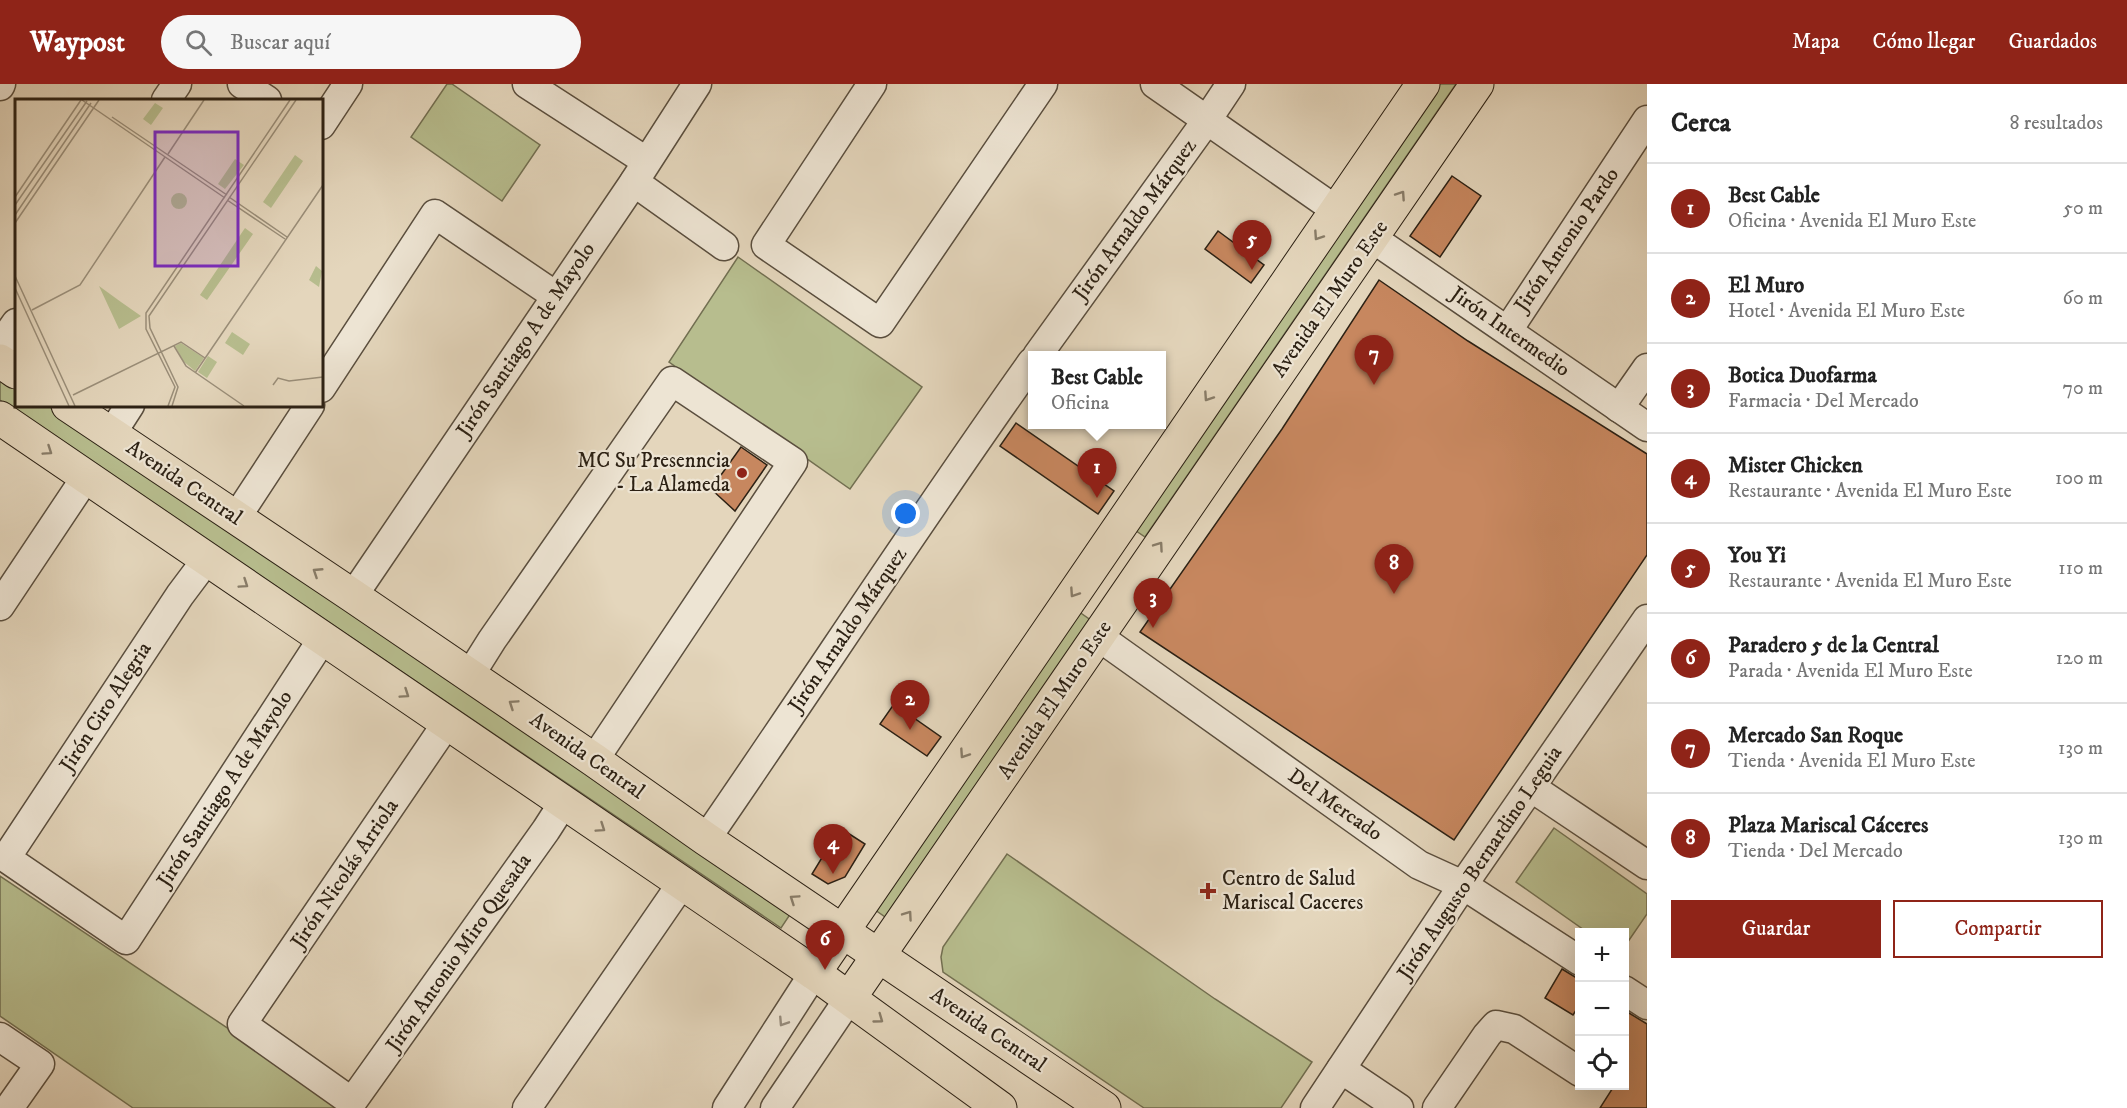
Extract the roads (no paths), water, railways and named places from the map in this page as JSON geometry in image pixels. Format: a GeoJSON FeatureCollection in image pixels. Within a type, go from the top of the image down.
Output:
{"type":"FeatureCollection","features":[{"type":"Feature","properties":{"kind":"main road"},"geometry":{"type":"LineString","coordinates":[[814,973],[1423,84]]}},
{"type":"Feature","properties":{"kind":"main road","name":"Avenida El Muro Este"},"geometry":{"type":"LineString","coordinates":[[850,997],[1477,84]]}},
{"type":"Feature","properties":{"kind":"main road"},"geometry":{"type":"LineString","coordinates":[[0,361],[15,371]]}},
{"type":"Feature","properties":{"kind":"main road","name":"Avenida Central"},"geometry":{"type":"LineString","coordinates":[[70,406],[471,675],[706,839],[1104,1108]]}},
{"type":"Feature","properties":{"kind":"main road"},"geometry":{"type":"LineString","coordinates":[[0,418],[850,997],[994,1106]]}},
{"type":"Feature","properties":{"kind":"main road"},"geometry":{"type":"LineString","coordinates":[[1096,560],[1132,586]]}},
{"type":"Feature","properties":{"kind":"street"},"geometry":{"type":"LineString","coordinates":[[167,99],[177,84]]}},
{"type":"Feature","properties":{"kind":"street"},"geometry":{"type":"LineString","coordinates":[[242,84],[265,99]]}},
{"type":"Feature","properties":{"kind":"street"},"geometry":{"type":"LineString","coordinates":[[322,123],[348,84]]}},
{"type":"Feature","properties":{"kind":"street"},"geometry":{"type":"LineString","coordinates":[[526,84],[640,172],[724,246]]}},
{"type":"Feature","properties":{"kind":"street","name":"Jirón Santiago A de Mayolo"},"geometry":{"type":"LineString","coordinates":[[353,596],[698,84]]}},
{"type":"Feature","properties":{"kind":"street"},"geometry":{"type":"LineString","coordinates":[[872,84],[766,245],[880,323],[1043,84]]}},
{"type":"Feature","properties":{"kind":"street"},"geometry":{"type":"LineString","coordinates":[[1155,84],[1336,210]]}},
{"type":"Feature","properties":{"kind":"street","name":"Jirón Arnaldo Márquez"},"geometry":{"type":"LineString","coordinates":[[1042,351],[1231,84]]}},
{"type":"Feature","properties":{"kind":"street","name":"Jirón Antonio Pardo"},"geometry":{"type":"LineString","coordinates":[[1508,330],[1647,120]]}},
{"type":"Feature","properties":{"kind":"street"},"geometry":{"type":"LineString","coordinates":[[322,386],[435,214],[556,296]]}},
{"type":"Feature","properties":{"kind":"street","name":"Jirón Intermedio"},"geometry":{"type":"LineString","coordinates":[[1372,238],[1647,427]]}},
{"type":"Feature","properties":{"kind":"street"},"geometry":{"type":"LineString","coordinates":[[0,346],[15,324]]}},
{"type":"Feature","properties":{"kind":"street","name":"Jirón Arnaldo Márquez"},"geometry":{"type":"LineString","coordinates":[[706,839],[970,449],[1028,368]]}},
{"type":"Feature","properties":{"kind":"street"},"geometry":{"type":"LineString","coordinates":[[1619,408],[1647,368]]}},
{"type":"Feature","properties":{"kind":"street"},"geometry":{"type":"LineString","coordinates":[[471,675],[492,640],[672,381],[793,462],[594,760]]}},
{"type":"Feature","properties":{"kind":"street"},"geometry":{"type":"LineString","coordinates":[[112,433],[129,406]]}},
{"type":"Feature","properties":{"kind":"street"},"geometry":{"type":"LineString","coordinates":[[236,518],[309,406]]}},
{"type":"Feature","properties":{"kind":"street"},"geometry":{"type":"LineString","coordinates":[[0,606],[86,477]]}},
{"type":"Feature","properties":{"kind":"street","name":"Jirón Ciro Alegria"},"geometry":{"type":"LineString","coordinates":[[126,940],[6,858],[180,595],[207,559]]}},
{"type":"Feature","properties":{"kind":"street","name":"Jirón Augusto Bernardino Leguia"},"geometry":{"type":"LineString","coordinates":[[1315,1108],[1463,885],[1647,619]]}},
{"type":"Feature","properties":{"kind":"street","name":"Del Mercado"},"geometry":{"type":"LineString","coordinates":[[1099,637],[1419,865],[1463,885],[1575,958]]}},
{"type":"Feature","properties":{"kind":"street","name":"Jirón Santiago A de Mayolo"},"geometry":{"type":"LineString","coordinates":[[126,940],[323,638]]}},
{"type":"Feature","properties":{"kind":"street","name":"Jirón Nicolás Arriola"},"geometry":{"type":"LineString","coordinates":[[352,1102],[242,1024],[447,723]]}},
{"type":"Feature","properties":{"kind":"street"},"geometry":{"type":"LineString","coordinates":[[1532,788],[1647,865]]}},
{"type":"Feature","properties":{"kind":"street","name":"Jirón Antonio Miro Quesada"},"geometry":{"type":"LineString","coordinates":[[352,1102],[564,802]]}},
{"type":"Feature","properties":{"kind":"street"},"geometry":{"type":"LineString","coordinates":[[527,1108],[682,883]]}},
{"type":"Feature","properties":{"kind":"street"},"geometry":{"type":"LineString","coordinates":[[727,1108],[814,973]]}},
{"type":"Feature","properties":{"kind":"street"},"geometry":{"type":"LineString","coordinates":[[1629,993],[1647,1005]]}},
{"type":"Feature","properties":{"kind":"street","name":"Avenida El Muro Este"},"geometry":{"type":"LineString","coordinates":[[775,1108],[850,997]]}},
{"type":"Feature","properties":{"kind":"street"},"geometry":{"type":"LineString","coordinates":[[1437,1108],[1496,1025],[1514,1029],[1575,1069]]}},
{"type":"Feature","properties":{"kind":"street"},"geometry":{"type":"LineString","coordinates":[[0,1037],[40,1064],[9,1108]]}},
{"type":"Feature","properties":{"kind":"street"},"geometry":{"type":"LineString","coordinates":[[1341,1069],[1399,1108]]}},
{"type":"Feature","properties":{"kind":"place","name":"You Yi"},"geometry":{"type":"Point","coordinates":[1252,270]}},
{"type":"Feature","properties":{"kind":"place","name":"Mercado San Roque"},"geometry":{"type":"Point","coordinates":[1374,385]}},
{"type":"Feature","properties":{"kind":"place","name":"MC Su Presenncia - La Alameda"},"geometry":{"type":"Point","coordinates":[742,473]}},
{"type":"Feature","properties":{"kind":"place","name":"Best Cable"},"geometry":{"type":"Point","coordinates":[1097,498]}},
{"type":"Feature","properties":{"kind":"place","name":"Plaza Mariscal Cáceres"},"geometry":{"type":"Point","coordinates":[1394,594]}},
{"type":"Feature","properties":{"kind":"place","name":"Botica Duofarma"},"geometry":{"type":"Point","coordinates":[1153,628]}},
{"type":"Feature","properties":{"kind":"place","name":"El Muro"},"geometry":{"type":"Point","coordinates":[910,730]}},
{"type":"Feature","properties":{"kind":"place","name":"Mister Chicken"},"geometry":{"type":"Point","coordinates":[833,874]}},
{"type":"Feature","properties":{"kind":"place","name":"Centro de Salud Mariscal Caceres"},"geometry":{"type":"Point","coordinates":[1208,891]}},
{"type":"Feature","properties":{"kind":"place","name":"Paradero 5 de la Central"},"geometry":{"type":"Point","coordinates":[825,970]}}]}
